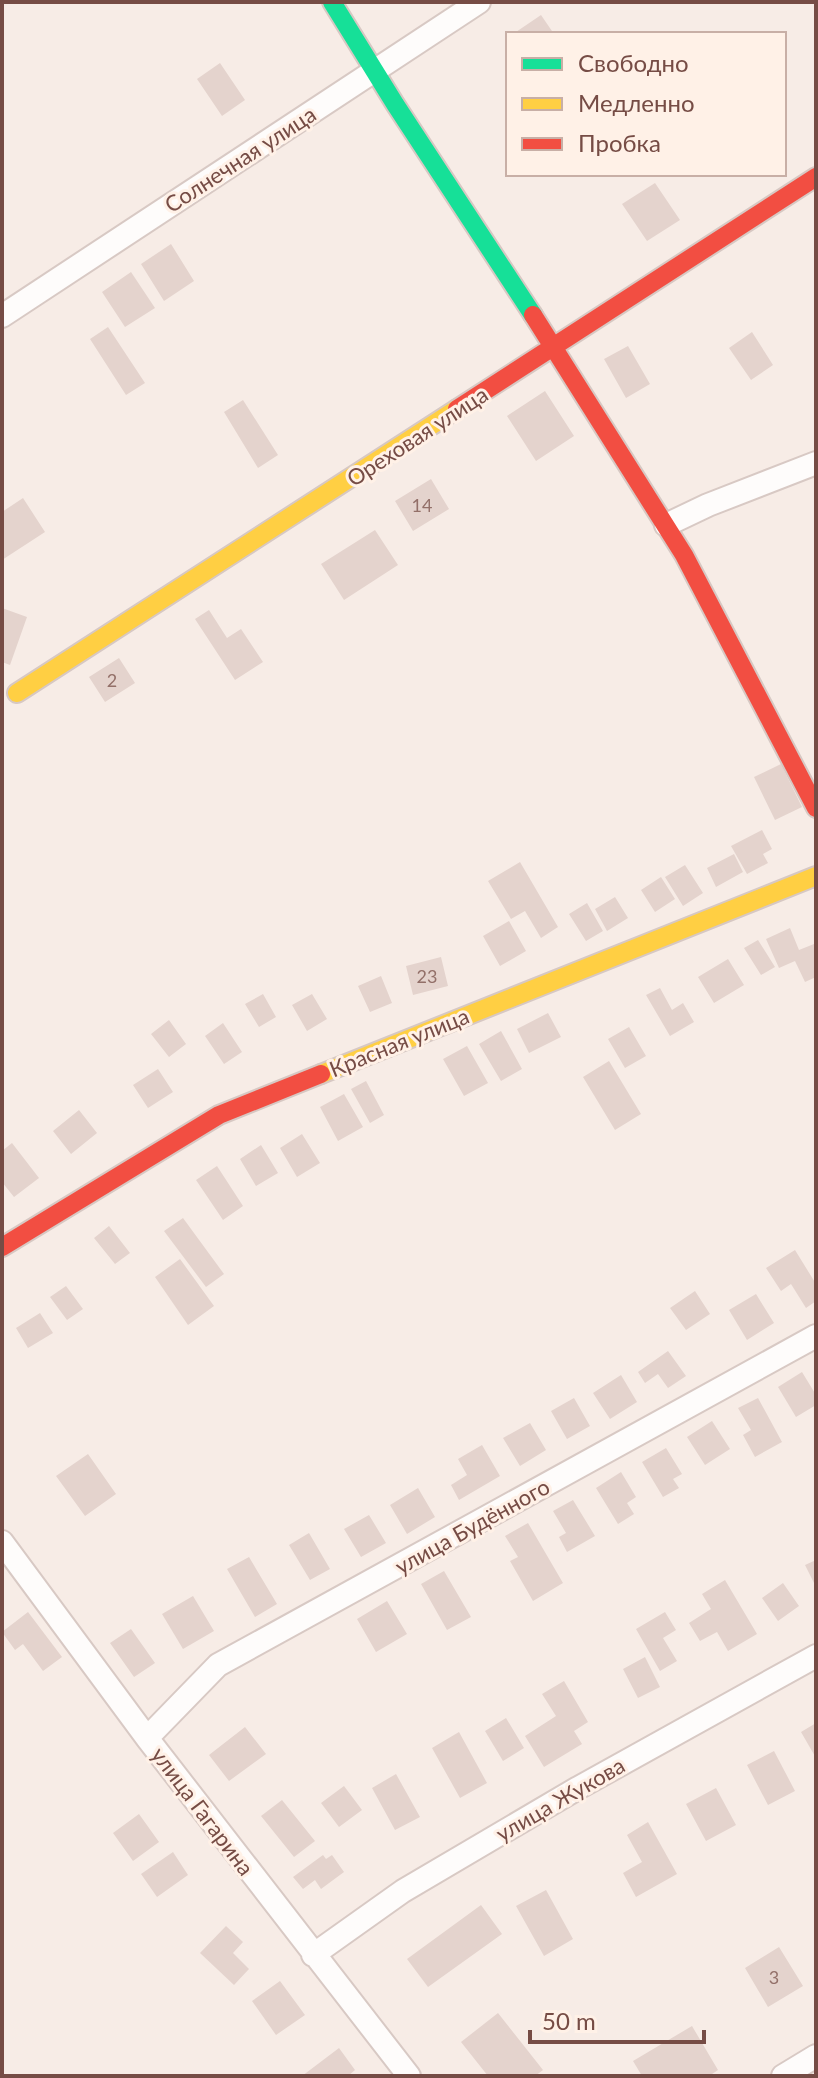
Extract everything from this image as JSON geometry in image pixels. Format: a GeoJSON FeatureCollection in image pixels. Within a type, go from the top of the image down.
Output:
{"type":"FeatureCollection","features":[{"type":"Feature","properties":{"kind":"street"},"geometry":{"type":"LineString","coordinates":[[332,2],[666,525],[816,808]]}},
{"type":"Feature","properties":{"kind":"street","name":"Солнечная улица"},"geometry":{"type":"LineString","coordinates":[[2,316],[479,2]]}},
{"type":"Feature","properties":{"kind":"street","name":"Ореховая улица"},"geometry":{"type":"LineString","coordinates":[[17,693],[816,177]]}},
{"type":"Feature","properties":{"kind":"street"},"geometry":{"type":"LineString","coordinates":[[666,525],[708,505],[816,463]]}},
{"type":"Feature","properties":{"kind":"street","name":"Красная улица"},"geometry":{"type":"LineString","coordinates":[[2,1247],[219,1115],[816,876]]}},
{"type":"Feature","properties":{"kind":"street","name":"улица Будённого"},"geometry":{"type":"LineString","coordinates":[[147,1738],[218,1665],[816,1336]]}},
{"type":"Feature","properties":{"kind":"street","name":"улица Гагарина"},"geometry":{"type":"LineString","coordinates":[[2,1542],[147,1738],[409,2076]]}},
{"type":"Feature","properties":{"kind":"street","name":"улица Жукова"},"geometry":{"type":"LineString","coordinates":[[313,1955],[403,1891],[578,1788],[816,1656]]}},
{"type":"Feature","properties":{"kind":"street"},"geometry":{"type":"LineString","coordinates":[[783,2076],[816,2056]]}},
{"type":"Feature","properties":{"kind":"building"},"geometry":{"type":"Polygon","coordinates":[[[541,15],[553,32],[516,32],[541,15]]]}},
{"type":"Feature","properties":{"kind":"building"},"geometry":{"type":"Polygon","coordinates":[[[220,63],[245,100],[222,116],[197,79],[220,63]]]}},
{"type":"Feature","properties":{"kind":"building"},"geometry":{"type":"Polygon","coordinates":[[[655,183],[680,220],[647,241],[622,204],[655,183]]]}},
{"type":"Feature","properties":{"kind":"building"},"geometry":{"type":"Polygon","coordinates":[[[171,244],[194,281],[164,301],[141,264],[171,244]]]}},
{"type":"Feature","properties":{"kind":"building"},"geometry":{"type":"Polygon","coordinates":[[[131,272],[155,308],[125,327],[102,292],[131,272]]]}},
{"type":"Feature","properties":{"kind":"building"},"geometry":{"type":"Polygon","coordinates":[[[108,327],[145,383],[126,395],[90,339],[108,327]]]}},
{"type":"Feature","properties":{"kind":"building"},"geometry":{"type":"Polygon","coordinates":[[[752,332],[773,365],[751,380],[729,348],[752,332]]]}},
{"type":"Feature","properties":{"kind":"building"},"geometry":{"type":"Polygon","coordinates":[[[628,346],[650,384],[626,398],[604,359],[628,346]]]}},
{"type":"Feature","properties":{"kind":"building"},"geometry":{"type":"Polygon","coordinates":[[[545,391],[574,436],[536,461],[507,416],[545,391]]]}},
{"type":"Feature","properties":{"kind":"building"},"geometry":{"type":"Polygon","coordinates":[[[243,400],[278,455],[258,468],[224,412],[243,400]]]}},
{"type":"Feature","properties":{"kind":"building"},"geometry":{"type":"Polygon","coordinates":[[[431,479],[449,509],[413,531],[395,501],[431,479]]]}},
{"type":"Feature","properties":{"kind":"building"},"geometry":{"type":"Polygon","coordinates":[[[23,498],[45,532],[2,560],[2,512],[23,498]]]}},
{"type":"Feature","properties":{"kind":"building"},"geometry":{"type":"Polygon","coordinates":[[[375,530],[398,565],[344,600],[321,564],[375,530]]]}},
{"type":"Feature","properties":{"kind":"building"},"geometry":{"type":"Polygon","coordinates":[[[2,608],[27,617],[10,665],[2,662],[2,608]]]}},
{"type":"Feature","properties":{"kind":"building"},"geometry":{"type":"Polygon","coordinates":[[[209,610],[227,638],[241,629],[263,662],[235,680],[195,619],[209,610]]]}},
{"type":"Feature","properties":{"kind":"building"},"geometry":{"type":"Polygon","coordinates":[[[119,658],[135,683],[105,702],[89,677],[119,658]]]}},
{"type":"Feature","properties":{"kind":"building"},"geometry":{"type":"Polygon","coordinates":[[[781,764],[802,807],[775,820],[754,777],[781,764]]]}},
{"type":"Feature","properties":{"kind":"building"},"geometry":{"type":"Polygon","coordinates":[[[762,830],[772,849],[763,854],[768,863],[747,874],[731,846],[762,830]]]}},
{"type":"Feature","properties":{"kind":"building"},"geometry":{"type":"Polygon","coordinates":[[[734,854],[743,872],[716,887],[707,868],[734,854]]]}},
{"type":"Feature","properties":{"kind":"building"},"geometry":{"type":"Polygon","coordinates":[[[520,862],[558,927],[541,938],[525,911],[511,919],[488,881],[520,862]]]}},
{"type":"Feature","properties":{"kind":"building"},"geometry":{"type":"Polygon","coordinates":[[[685,865],[703,893],[683,906],[665,877],[685,865]]]}},
{"type":"Feature","properties":{"kind":"building"},"geometry":{"type":"Polygon","coordinates":[[[661,877],[675,899],[655,912],[641,890],[661,877]]]}},
{"type":"Feature","properties":{"kind":"building"},"geometry":{"type":"Polygon","coordinates":[[[615,897],[628,918],[607,931],[595,909],[615,897]]]}},
{"type":"Feature","properties":{"kind":"building"},"geometry":{"type":"Polygon","coordinates":[[[587,903],[603,931],[586,941],[569,914],[587,903]]]}},
{"type":"Feature","properties":{"kind":"building"},"geometry":{"type":"Polygon","coordinates":[[[509,921],[526,951],[500,966],[483,936],[509,921]]]}},
{"type":"Feature","properties":{"kind":"building"},"geometry":{"type":"Polygon","coordinates":[[[790,928],[799,950],[814,944],[816,949],[816,977],[805,982],[795,961],[779,968],[766,939],[790,928]]]}},
{"type":"Feature","properties":{"kind":"building"},"geometry":{"type":"Polygon","coordinates":[[[758,940],[775,967],[761,975],[744,948],[758,940]]]}},
{"type":"Feature","properties":{"kind":"building"},"geometry":{"type":"Polygon","coordinates":[[[441,957],[448,986],[413,995],[406,966],[441,957]]]}},
{"type":"Feature","properties":{"kind":"building"},"geometry":{"type":"Polygon","coordinates":[[[728,959],[744,985],[714,1003],[698,977],[728,959]]]}},
{"type":"Feature","properties":{"kind":"building"},"geometry":{"type":"Polygon","coordinates":[[[381,976],[392,1003],[370,1012],[358,986],[381,976]]]}},
{"type":"Feature","properties":{"kind":"building"},"geometry":{"type":"Polygon","coordinates":[[[660,988],[672,1010],[683,1003],[694,1022],[670,1036],[646,995],[660,988]]]}},
{"type":"Feature","properties":{"kind":"building"},"geometry":{"type":"Polygon","coordinates":[[[263,994],[276,1017],[259,1027],[245,1004],[263,994]]]}},
{"type":"Feature","properties":{"kind":"building"},"geometry":{"type":"Polygon","coordinates":[[[312,994],[327,1019],[307,1031],[292,1005],[312,994]]]}},
{"type":"Feature","properties":{"kind":"building"},"geometry":{"type":"Polygon","coordinates":[[[548,1013],[561,1037],[529,1053],[517,1029],[548,1013]]]}},
{"type":"Feature","properties":{"kind":"building"},"geometry":{"type":"Polygon","coordinates":[[[169,1020],[186,1044],[169,1057],[151,1034],[169,1020]]]}},
{"type":"Feature","properties":{"kind":"building"},"geometry":{"type":"Polygon","coordinates":[[[223,1023],[242,1052],[224,1064],[205,1036],[223,1023]]]}},
{"type":"Feature","properties":{"kind":"building"},"geometry":{"type":"Polygon","coordinates":[[[629,1027],[646,1056],[625,1068],[608,1039],[629,1027]]]}},
{"type":"Feature","properties":{"kind":"building"},"geometry":{"type":"Polygon","coordinates":[[[501,1031],[522,1069],[501,1081],[479,1044],[501,1031]]]}},
{"type":"Feature","properties":{"kind":"building"},"geometry":{"type":"Polygon","coordinates":[[[467,1046],[488,1083],[464,1096],[443,1059],[467,1046]]]}},
{"type":"Feature","properties":{"kind":"building"},"geometry":{"type":"Polygon","coordinates":[[[609,1061],[641,1114],[615,1130],[583,1077],[609,1061]]]}},
{"type":"Feature","properties":{"kind":"building"},"geometry":{"type":"Polygon","coordinates":[[[158,1069],[173,1092],[148,1108],[133,1085],[158,1069]]]}},
{"type":"Feature","properties":{"kind":"building"},"geometry":{"type":"Polygon","coordinates":[[[366,1081],[384,1115],[370,1123],[351,1089],[366,1081]]]}},
{"type":"Feature","properties":{"kind":"building"},"geometry":{"type":"Polygon","coordinates":[[[344,1094],[363,1127],[338,1141],[320,1107],[344,1094]]]}},
{"type":"Feature","properties":{"kind":"building"},"geometry":{"type":"Polygon","coordinates":[[[79,1110],[97,1133],[71,1154],[53,1131],[79,1110]]]}},
{"type":"Feature","properties":{"kind":"building"},"geometry":{"type":"Polygon","coordinates":[[[302,1134],[320,1163],[297,1177],[280,1148],[302,1134]]]}},
{"type":"Feature","properties":{"kind":"building"},"geometry":{"type":"Polygon","coordinates":[[[12,1143],[39,1178],[14,1197],[2,1182],[2,1151],[12,1143]]]}},
{"type":"Feature","properties":{"kind":"building"},"geometry":{"type":"Polygon","coordinates":[[[261,1145],[278,1173],[256,1186],[240,1159],[261,1145]]]}},
{"type":"Feature","properties":{"kind":"building"},"geometry":{"type":"Polygon","coordinates":[[[217,1166],[243,1206],[223,1220],[196,1180],[217,1166]]]}},
{"type":"Feature","properties":{"kind":"building"},"geometry":{"type":"Polygon","coordinates":[[[183,1218],[224,1274],[206,1287],[164,1231],[183,1218]]]}},
{"type":"Feature","properties":{"kind":"building"},"geometry":{"type":"Polygon","coordinates":[[[109,1226],[130,1253],[115,1264],[94,1238],[109,1226]]]}},
{"type":"Feature","properties":{"kind":"building"},"geometry":{"type":"Polygon","coordinates":[[[795,1250],[816,1284],[816,1301],[806,1308],[791,1284],[781,1291],[766,1268],[795,1250]]]}},
{"type":"Feature","properties":{"kind":"building"},"geometry":{"type":"Polygon","coordinates":[[[180,1259],[214,1306],[188,1325],[155,1277],[180,1259]]]}},
{"type":"Feature","properties":{"kind":"building"},"geometry":{"type":"Polygon","coordinates":[[[66,1286],[83,1309],[67,1320],[50,1297],[66,1286]]]}},
{"type":"Feature","properties":{"kind":"building"},"geometry":{"type":"Polygon","coordinates":[[[695,1291],[710,1314],[686,1330],[670,1308],[695,1291]]]}},
{"type":"Feature","properties":{"kind":"building"},"geometry":{"type":"Polygon","coordinates":[[[756,1294],[774,1323],[747,1340],[729,1310],[756,1294]]]}},
{"type":"Feature","properties":{"kind":"building"},"geometry":{"type":"Polygon","coordinates":[[[40,1313],[53,1333],[28,1348],[16,1328],[40,1313]]]}},
{"type":"Feature","properties":{"kind":"building"},"geometry":{"type":"Polygon","coordinates":[[[668,1351],[686,1376],[668,1388],[658,1374],[645,1383],[638,1372],[668,1351]]]}},
{"type":"Feature","properties":{"kind":"building"},"geometry":{"type":"Polygon","coordinates":[[[802,1372],[816,1395],[816,1405],[796,1417],[778,1387],[802,1372]]]}},
{"type":"Feature","properties":{"kind":"building"},"geometry":{"type":"Polygon","coordinates":[[[621,1375],[637,1402],[610,1419],[593,1393],[621,1375]]]}},
{"type":"Feature","properties":{"kind":"building"},"geometry":{"type":"Polygon","coordinates":[[[574,1398],[590,1426],[567,1439],[551,1411],[574,1398]]]}},
{"type":"Feature","properties":{"kind":"building"},"geometry":{"type":"Polygon","coordinates":[[[758,1398],[782,1442],[755,1457],[743,1435],[751,1430],[738,1408],[758,1398]]]}},
{"type":"Feature","properties":{"kind":"building"},"geometry":{"type":"Polygon","coordinates":[[[712,1421],[730,1449],[705,1465],[687,1437],[712,1421]]]}},
{"type":"Feature","properties":{"kind":"building"},"geometry":{"type":"Polygon","coordinates":[[[530,1423],[546,1450],[520,1466],[503,1438],[530,1423]]]}},
{"type":"Feature","properties":{"kind":"building"},"geometry":{"type":"Polygon","coordinates":[[[482,1445],[500,1476],[459,1500],[451,1485],[467,1475],[458,1459],[482,1445]]]}},
{"type":"Feature","properties":{"kind":"building"},"geometry":{"type":"Polygon","coordinates":[[[666,1448],[682,1474],[673,1479],[679,1488],[663,1497],[642,1462],[666,1448]]]}},
{"type":"Feature","properties":{"kind":"building"},"geometry":{"type":"Polygon","coordinates":[[[88,1454],[116,1494],[85,1516],[56,1476],[88,1454]]]}},
{"type":"Feature","properties":{"kind":"building"},"geometry":{"type":"Polygon","coordinates":[[[621,1472],[636,1497],[627,1503],[634,1514],[618,1524],[596,1488],[621,1472]]]}},
{"type":"Feature","properties":{"kind":"building"},"geometry":{"type":"Polygon","coordinates":[[[418,1488],[435,1517],[407,1534],[390,1505],[418,1488]]]}},
{"type":"Feature","properties":{"kind":"building"},"geometry":{"type":"Polygon","coordinates":[[[573,1500],[595,1536],[567,1552],[559,1537],[566,1533],[553,1511],[573,1500]]]}},
{"type":"Feature","properties":{"kind":"building"},"geometry":{"type":"Polygon","coordinates":[[[369,1515],[386,1543],[361,1557],[344,1529],[369,1515]]]}},
{"type":"Feature","properties":{"kind":"building"},"geometry":{"type":"Polygon","coordinates":[[[528,1523],[563,1583],[533,1601],[510,1561],[518,1557],[505,1536],[528,1523]]]}},
{"type":"Feature","properties":{"kind":"building"},"geometry":{"type":"Polygon","coordinates":[[[309,1533],[330,1569],[310,1580],[289,1545],[309,1533]]]}},
{"type":"Feature","properties":{"kind":"building"},"geometry":{"type":"Polygon","coordinates":[[[249,1557],[277,1604],[255,1617],[227,1569],[249,1557]]]}},
{"type":"Feature","properties":{"kind":"building"},"geometry":{"type":"Polygon","coordinates":[[[816,1560],[816,1587],[805,1565],[816,1560]]]}},
{"type":"Feature","properties":{"kind":"building"},"geometry":{"type":"Polygon","coordinates":[[[444,1571],[471,1617],[447,1630],[421,1584],[444,1571]]]}},
{"type":"Feature","properties":{"kind":"building"},"geometry":{"type":"Polygon","coordinates":[[[725,1580],[757,1634],[728,1651],[717,1632],[700,1641],[689,1623],[711,1609],[702,1594],[725,1580]]]}},
{"type":"Feature","properties":{"kind":"building"},"geometry":{"type":"Polygon","coordinates":[[[783,1583],[799,1606],[778,1621],[762,1598],[783,1583]]]}},
{"type":"Feature","properties":{"kind":"building"},"geometry":{"type":"Polygon","coordinates":[[[193,1596],[214,1631],[183,1649],[162,1614],[193,1596]]]}},
{"type":"Feature","properties":{"kind":"building"},"geometry":{"type":"Polygon","coordinates":[[[387,1601],[407,1634],[376,1652],[357,1619],[387,1601]]]}},
{"type":"Feature","properties":{"kind":"building"},"geometry":{"type":"Polygon","coordinates":[[[28,1612],[62,1657],[43,1671],[23,1644],[15,1650],[2,1632],[28,1612]]]}},
{"type":"Feature","properties":{"kind":"building"},"geometry":{"type":"Polygon","coordinates":[[[665,1612],[676,1630],[663,1638],[677,1661],[660,1671],[636,1629],[665,1612]]]}},
{"type":"Feature","properties":{"kind":"building"},"geometry":{"type":"Polygon","coordinates":[[[131,1629],[155,1663],[134,1677],[110,1643],[131,1629]]]}},
{"type":"Feature","properties":{"kind":"building"},"geometry":{"type":"Polygon","coordinates":[[[645,1657],[660,1687],[638,1698],[623,1669],[645,1657]]]}},
{"type":"Feature","properties":{"kind":"building"},"geometry":{"type":"Polygon","coordinates":[[[564,1681],[588,1722],[574,1731],[582,1744],[544,1767],[525,1736],[556,1716],[542,1694],[564,1681]]]}},
{"type":"Feature","properties":{"kind":"building"},"geometry":{"type":"Polygon","coordinates":[[[506,1718],[524,1748],[503,1761],[485,1731],[506,1718]]]}},
{"type":"Feature","properties":{"kind":"building"},"geometry":{"type":"Polygon","coordinates":[[[816,1723],[816,1758],[801,1732],[816,1723]]]}},
{"type":"Feature","properties":{"kind":"building"},"geometry":{"type":"Polygon","coordinates":[[[245,1727],[266,1754],[229,1781],[209,1755],[245,1727]]]}},
{"type":"Feature","properties":{"kind":"building"},"geometry":{"type":"Polygon","coordinates":[[[459,1732],[487,1783],[460,1798],[432,1748],[459,1732]]]}},
{"type":"Feature","properties":{"kind":"building"},"geometry":{"type":"Polygon","coordinates":[[[774,1751],[795,1791],[768,1805],[747,1765],[774,1751]]]}},
{"type":"Feature","properties":{"kind":"building"},"geometry":{"type":"Polygon","coordinates":[[[396,1774],[420,1817],[395,1830],[372,1788],[396,1774]]]}},
{"type":"Feature","properties":{"kind":"building"},"geometry":{"type":"Polygon","coordinates":[[[344,1786],[362,1810],[339,1827],[321,1803],[344,1786]]]}},
{"type":"Feature","properties":{"kind":"building"},"geometry":{"type":"Polygon","coordinates":[[[716,1788],[736,1825],[706,1841],[686,1804],[716,1788]]]}},
{"type":"Feature","properties":{"kind":"building"},"geometry":{"type":"Polygon","coordinates":[[[282,1800],[315,1841],[294,1857],[261,1816],[282,1800]]]}},
{"type":"Feature","properties":{"kind":"building"},"geometry":{"type":"Polygon","coordinates":[[[139,1814],[159,1842],[133,1861],[113,1833],[139,1814]]]}},
{"type":"Feature","properties":{"kind":"building"},"geometry":{"type":"Polygon","coordinates":[[[648,1822],[677,1874],[636,1897],[623,1873],[642,1862],[627,1835],[648,1822]]]}},
{"type":"Feature","properties":{"kind":"building"},"geometry":{"type":"Polygon","coordinates":[[[173,1852],[188,1875],[157,1897],[141,1874],[173,1852]]]}},
{"type":"Feature","properties":{"kind":"building"},"geometry":{"type":"Polygon","coordinates":[[[323,1855],[326,1859],[332,1855],[344,1872],[321,1889],[315,1880],[303,1889],[293,1877],[323,1855]]]}},
{"type":"Feature","properties":{"kind":"building"},"geometry":{"type":"Polygon","coordinates":[[[546,1890],[573,1939],[544,1956],[516,1906],[546,1890]]]}},
{"type":"Feature","properties":{"kind":"building"},"geometry":{"type":"Polygon","coordinates":[[[481,1905],[502,1934],[428,1987],[407,1959],[481,1905]]]}},
{"type":"Feature","properties":{"kind":"building"},"geometry":{"type":"Polygon","coordinates":[[[226,1926],[243,1942],[233,1953],[249,1969],[234,1985],[200,1953],[226,1926]]]}},
{"type":"Feature","properties":{"kind":"building"},"geometry":{"type":"Polygon","coordinates":[[[779,1947],[803,1986],[768,2007],[745,1968],[779,1947]]]}},
{"type":"Feature","properties":{"kind":"building"},"geometry":{"type":"Polygon","coordinates":[[[280,1981],[305,2015],[276,2035],[252,2001],[280,1981]]]}},
{"type":"Feature","properties":{"kind":"building"},"geometry":{"type":"Polygon","coordinates":[[[498,2013],[543,2070],[535,2076],[488,2076],[461,2042],[498,2013]]]}},
{"type":"Feature","properties":{"kind":"building"},"geometry":{"type":"Polygon","coordinates":[[[692,2026],[718,2070],[709,2076],[642,2076],[633,2061],[692,2026]]]}},
{"type":"Feature","properties":{"kind":"building"},"geometry":{"type":"Polygon","coordinates":[[[339,2048],[355,2070],[348,2076],[302,2076],[339,2048]]]}},
{"type":"Feature","properties":{"kind":"traffic: fast"},"geometry":{"type":"LineString","coordinates":[[332,2],[533,315]]}},
{"type":"Feature","properties":{"kind":"traffic: slow"},"geometry":{"type":"LineString","coordinates":[[17,693],[457,409]]}},
{"type":"Feature","properties":{"kind":"traffic: slow"},"geometry":{"type":"LineString","coordinates":[[321,1074],[816,876]]}},
{"type":"Feature","properties":{"kind":"traffic: jam"},"geometry":{"type":"LineString","coordinates":[[457,409],[816,177]]}},
{"type":"Feature","properties":{"kind":"traffic: jam"},"geometry":{"type":"LineString","coordinates":[[533,315],[684,555],[816,808]]}},
{"type":"Feature","properties":{"kind":"traffic: jam"},"geometry":{"type":"LineString","coordinates":[[2,1247],[219,1115],[321,1074]]}}]}
